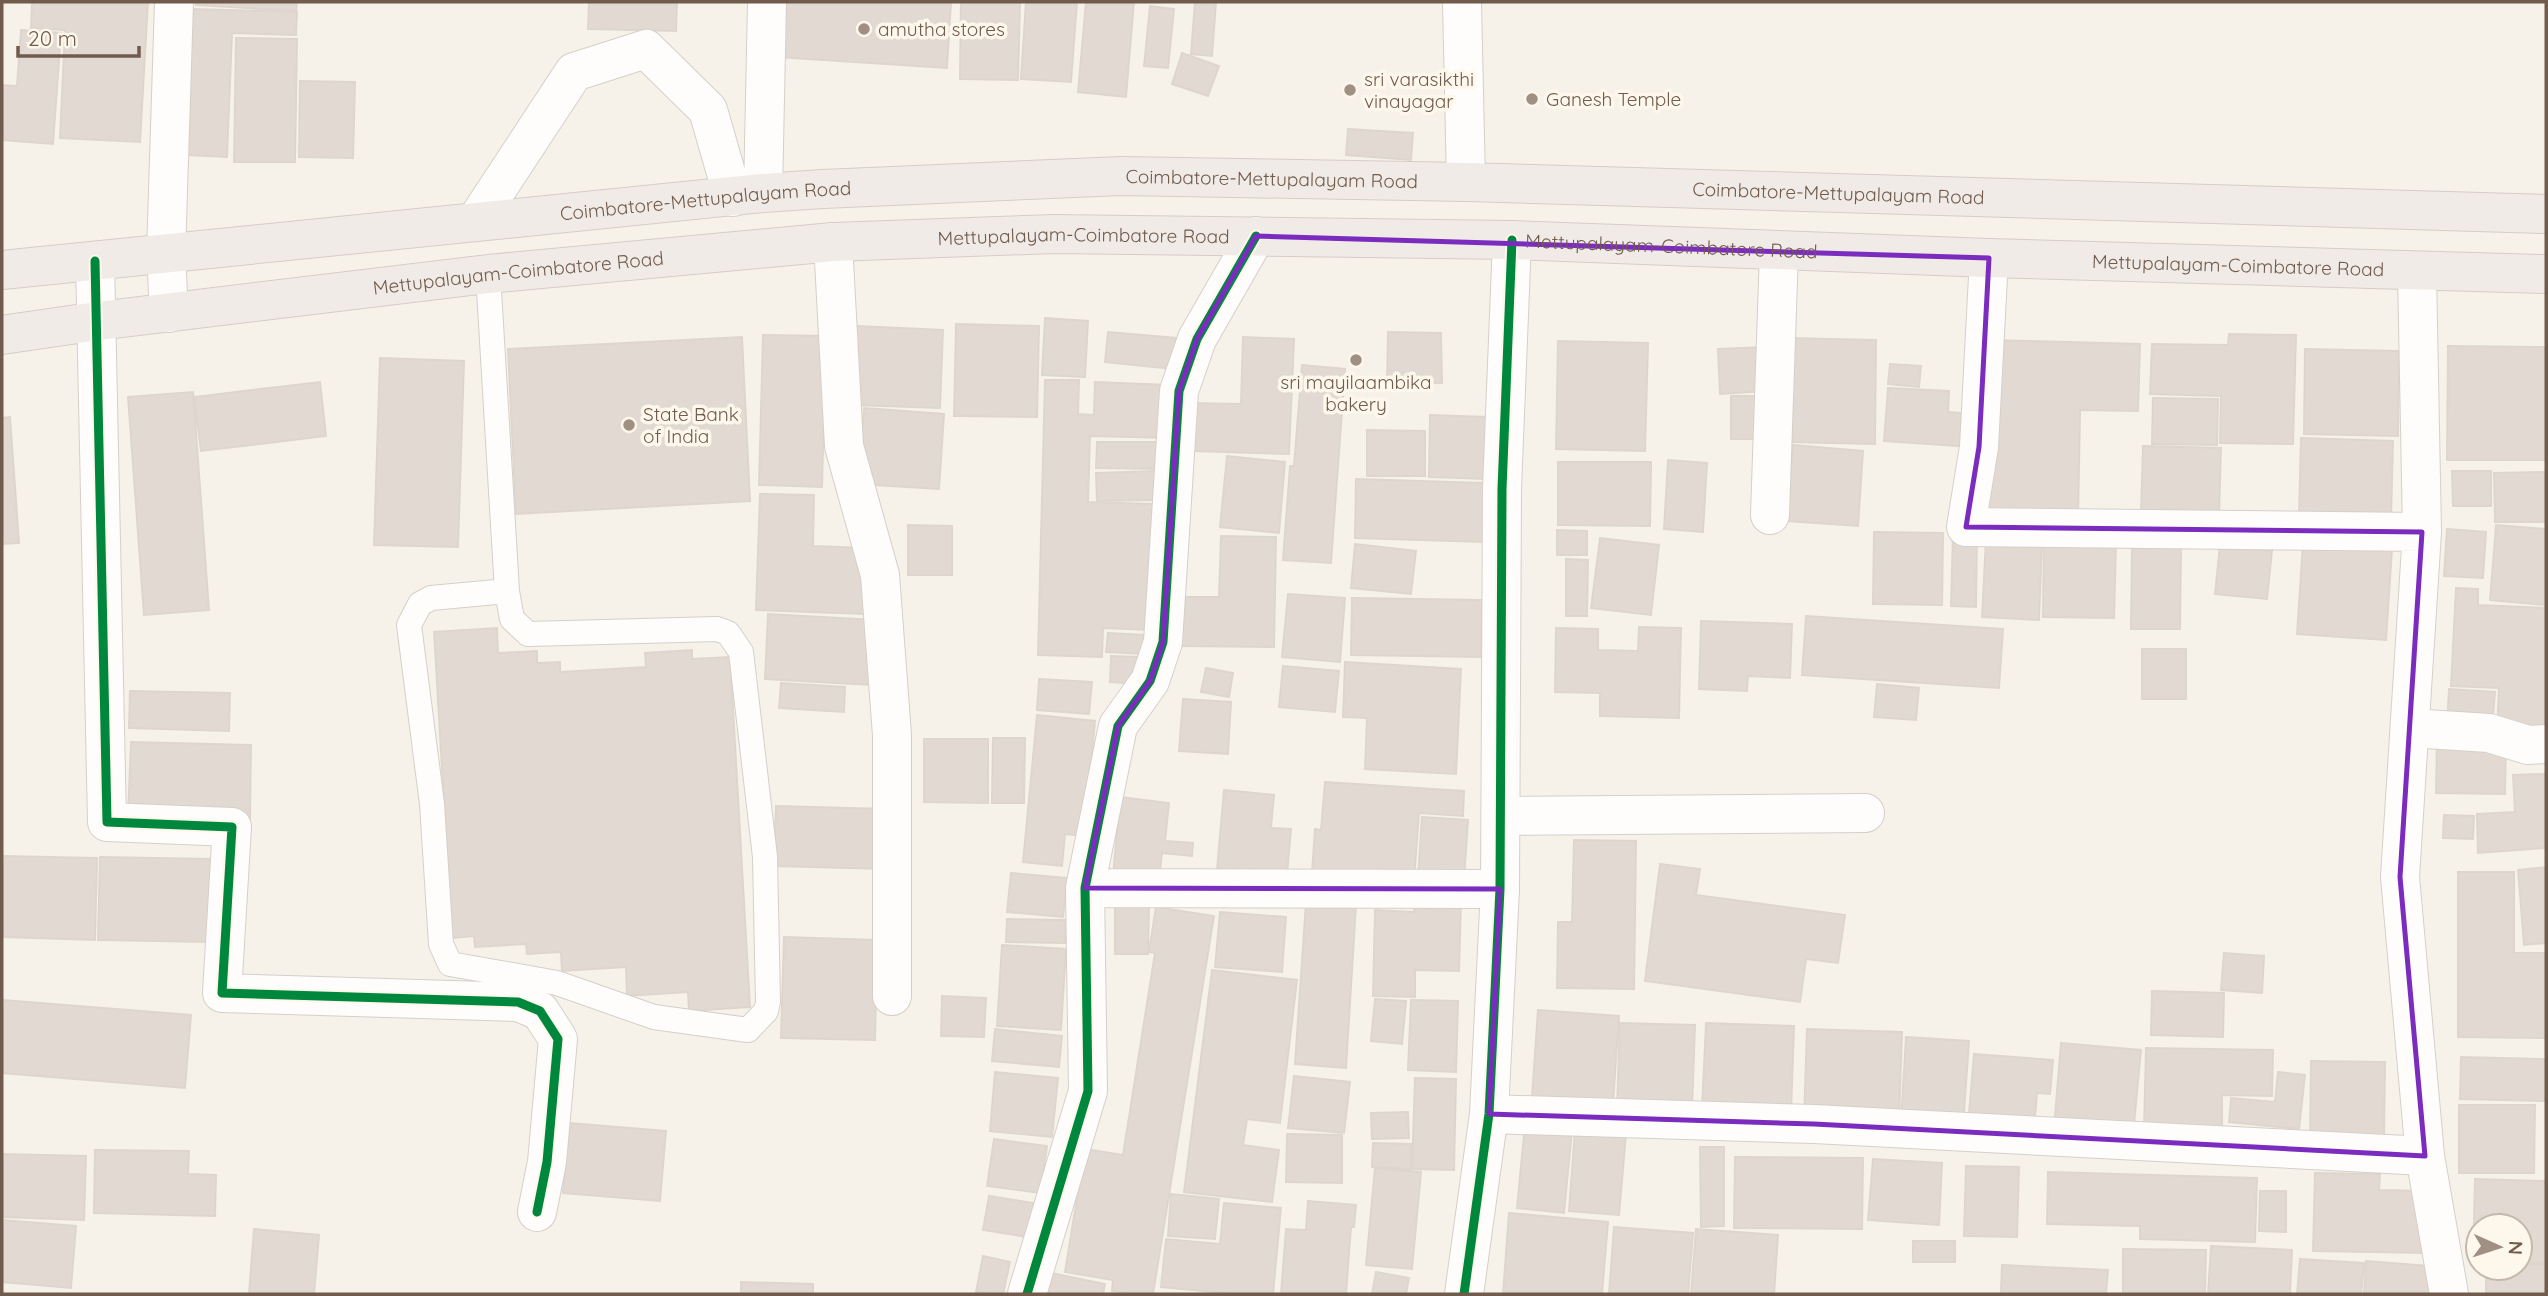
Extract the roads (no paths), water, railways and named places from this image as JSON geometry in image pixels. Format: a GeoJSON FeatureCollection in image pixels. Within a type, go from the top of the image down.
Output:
{"type":"FeatureCollection","features":[{"type":"Feature","properties":{"kind":"highway","name":"Coimbatore-Mettupalayam Road"},"geometry":{"type":"LineString","coordinates":[[2,270],[748,195],[837,188],[1121,176],[1466,182],[2546,214]]}},
{"type":"Feature","properties":{"kind":"highway","name":"Mettupalayam-Coimbatore Road"},"geometry":{"type":"LineString","coordinates":[[2,335],[488,274],[833,242],[1054,234],[1512,240],[1989,258],[2546,274]]}},
{"type":"Feature","properties":{"kind":"street"},"geometry":{"type":"LineString","coordinates":[[169,313],[166,254],[174,2]]}},
{"type":"Feature","properties":{"kind":"street"},"geometry":{"type":"LineString","coordinates":[[748,195],[767,2]]}},
{"type":"Feature","properties":{"kind":"street"},"geometry":{"type":"LineString","coordinates":[[1462,2],[1466,182]]}},
{"type":"Feature","properties":{"kind":"street"},"geometry":{"type":"LineString","coordinates":[[477,221],[574,72],[646,49],[709,110],[748,195]]}},
{"type":"Feature","properties":{"kind":"street"},"geometry":{"type":"LineString","coordinates":[[1027,1294],[1088,1091],[1085,888],[1118,726],[1150,681],[1163,642],[1179,391],[1197,340],[1256,236]]}},
{"type":"Feature","properties":{"kind":"street"},"geometry":{"type":"LineString","coordinates":[[1464,1294],[1489,1114],[1500,888],[1502,489],[1512,240]]}},
{"type":"Feature","properties":{"kind":"street"},"geometry":{"type":"LineString","coordinates":[[833,242],[844,446],[880,575],[892,735],[892,996]]}},
{"type":"Feature","properties":{"kind":"street"},"geometry":{"type":"LineString","coordinates":[[1770,515],[1779,251]]}},
{"type":"Feature","properties":{"kind":"street"},"geometry":{"type":"LineString","coordinates":[[1989,258],[1979,447],[1966,527],[2422,532]]}},
{"type":"Feature","properties":{"kind":"street"},"geometry":{"type":"LineString","coordinates":[[95,261],[107,822],[232,827],[222,993],[518,1002],[540,1011],[558,1040],[547,1162],[537,1212]]}},
{"type":"Feature","properties":{"kind":"street"},"geometry":{"type":"LineString","coordinates":[[2417,271],[2422,532],[2400,877],[2425,1156],[2449,1294]]}},
{"type":"Feature","properties":{"kind":"street"},"geometry":{"type":"LineString","coordinates":[[2410,728],[2489,733],[2528,745],[2546,744]]}},
{"type":"Feature","properties":{"kind":"street"},"geometry":{"type":"LineString","coordinates":[[1501,816],[1865,813]]}},
{"type":"Feature","properties":{"kind":"street"},"geometry":{"type":"LineString","coordinates":[[1085,888],[1500,888]]}},
{"type":"Feature","properties":{"kind":"street"},"geometry":{"type":"LineString","coordinates":[[1489,1114],[1814,1124],[2425,1156]]}},
{"type":"Feature","properties":{"kind":"lane"},"geometry":{"type":"LineString","coordinates":[[488,274],[507,591],[512,619],[528,634],[717,629],[728,633],[741,652],[765,857],[768,1002],[766,1011],[748,1030],[654,1017],[557,983],[450,964],[441,944],[432,804],[409,625],[420,604],[431,598],[507,591]]}},
{"type":"Feature","properties":{"kind":"place","name":"amutha stores"},"geometry":{"type":"Point","coordinates":[864,29]}},
{"type":"Feature","properties":{"kind":"place","name":"sri varasikthi vinayagar"},"geometry":{"type":"Point","coordinates":[1350,90]}},
{"type":"Feature","properties":{"kind":"place","name":"Ganesh Temple"},"geometry":{"type":"Point","coordinates":[1532,99]}},
{"type":"Feature","properties":{"kind":"place","name":"sri mayilaambika bakery"},"geometry":{"type":"Point","coordinates":[1356,360]}},
{"type":"Feature","properties":{"kind":"place","name":"State Bank of India"},"geometry":{"type":"Point","coordinates":[629,425]}}]}
